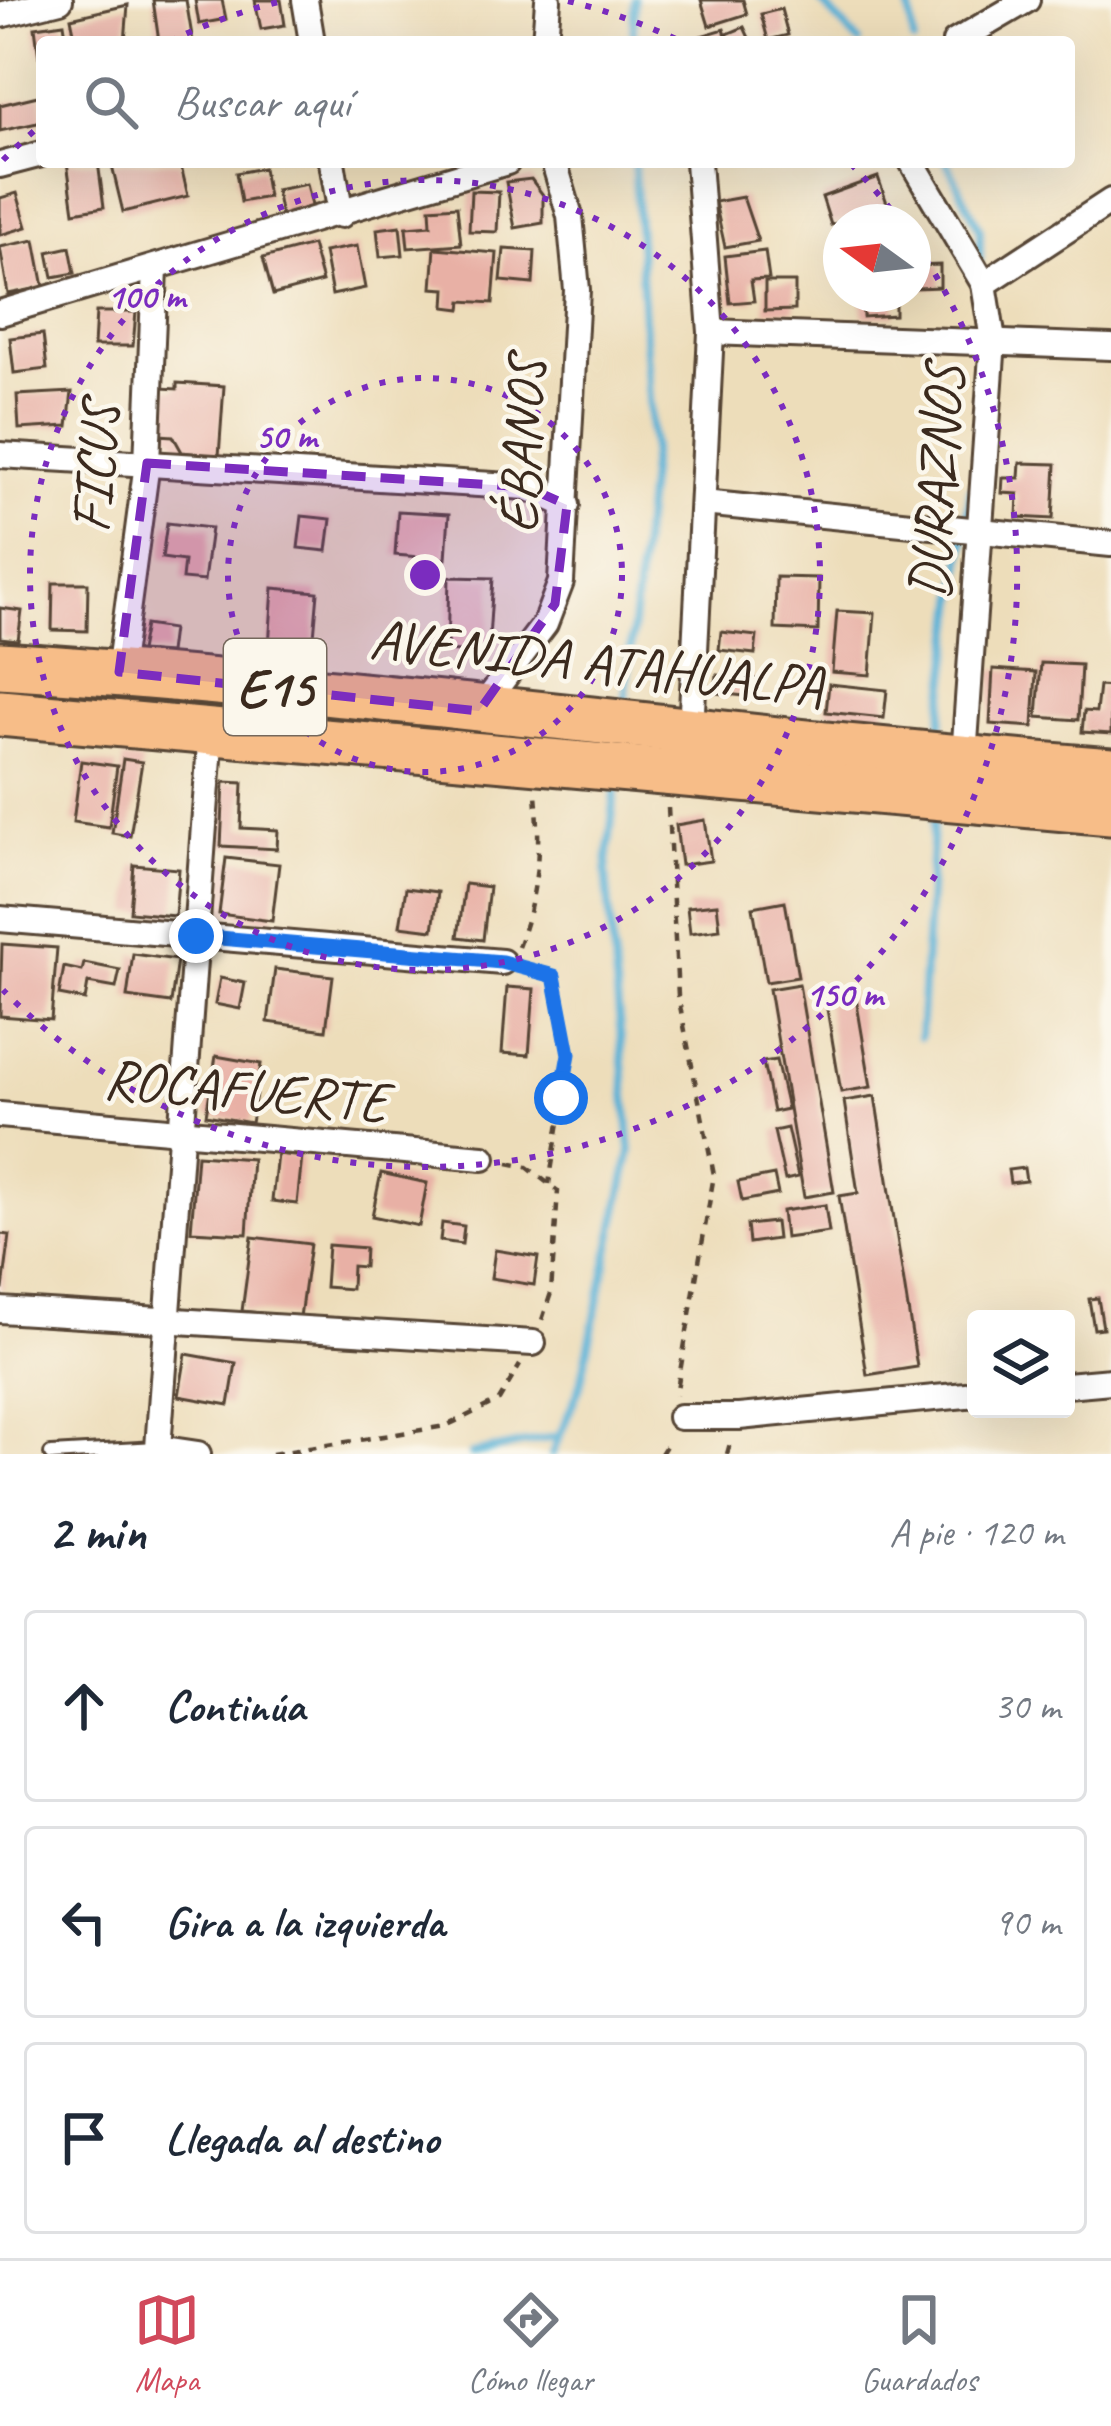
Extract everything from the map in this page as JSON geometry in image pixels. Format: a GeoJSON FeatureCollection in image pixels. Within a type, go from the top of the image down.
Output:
{"type":"FeatureCollection","features":[{"type":"Feature","properties":{"kind":"highway","name":"AVENIDA ATAHUALPA"},"geometry":{"type":"LineString","coordinates":[[0,665],[118,672],[479,711],[543,747]]}},
{"type":"Feature","properties":{"kind":"highway","name":"AVENIDA ATAHUALPA"},"geometry":{"type":"LineString","coordinates":[[0,713],[211,731],[543,747],[964,758],[1111,771]]}},
{"type":"Feature","properties":{"kind":"highway","name":"AVENIDA ATAHUALPA"},"geometry":{"type":"LineString","coordinates":[[668,751],[1111,812]]}},
{"type":"Feature","properties":{"kind":"street"},"geometry":{"type":"LineString","coordinates":[[0,15],[60,0]]}},
{"type":"Feature","properties":{"kind":"street"},"geometry":{"type":"LineString","coordinates":[[305,0],[311,36]]}},
{"type":"Feature","properties":{"kind":"street"},"geometry":{"type":"LineString","coordinates":[[545,36],[548,0]]}},
{"type":"Feature","properties":{"kind":"street"},"geometry":{"type":"LineString","coordinates":[[965,36],[1027,0]]}},
{"type":"Feature","properties":{"kind":"street"},"geometry":{"type":"LineString","coordinates":[[0,165],[36,156]]}},
{"type":"Feature","properties":{"kind":"street"},"geometry":{"type":"LineString","coordinates":[[333,168],[341,215]]}},
{"type":"Feature","properties":{"kind":"street"},"geometry":{"type":"LineString","coordinates":[[0,313],[488,168]]}},
{"type":"Feature","properties":{"kind":"street","name":"ÉBANOS"},"geometry":{"type":"LineString","coordinates":[[479,711],[555,604],[567,506],[577,257],[555,168]]}},
{"type":"Feature","properties":{"kind":"street"},"geometry":{"type":"LineString","coordinates":[[668,751],[703,503],[711,332],[698,168]]}},
{"type":"Feature","properties":{"kind":"street","name":"DURAZNOS"},"geometry":{"type":"LineString","coordinates":[[916,168],[984,284],[993,340],[964,758]]}},
{"type":"Feature","properties":{"kind":"street"},"geometry":{"type":"LineString","coordinates":[[984,284],[1111,201]]}},
{"type":"Feature","properties":{"kind":"street","name":"FICUS"},"geometry":{"type":"LineString","coordinates":[[118,672],[147,463],[155,269]]}},
{"type":"Feature","properties":{"kind":"street"},"geometry":{"type":"LineString","coordinates":[[711,332],[1111,347]]}},
{"type":"Feature","properties":{"kind":"street"},"geometry":{"type":"LineString","coordinates":[[0,455],[527,487],[567,506]]}},
{"type":"Feature","properties":{"kind":"street"},"geometry":{"type":"LineString","coordinates":[[703,503],[981,527],[1111,544]]}},
{"type":"Feature","properties":{"kind":"street"},"geometry":{"type":"LineString","coordinates":[[198,1454],[158,1448],[211,731]]}},
{"type":"Feature","properties":{"kind":"street"},"geometry":{"type":"LineString","coordinates":[[0,919],[507,963]]}},
{"type":"Feature","properties":{"kind":"street","name":"ROCAFUERTE"},"geometry":{"type":"LineString","coordinates":[[0,1115],[483,1158]]}},
{"type":"Feature","properties":{"kind":"street"},"geometry":{"type":"LineString","coordinates":[[0,1310],[533,1343]]}},
{"type":"Feature","properties":{"kind":"street"},"geometry":{"type":"LineString","coordinates":[[1075,1384],[1111,1381]]}},
{"type":"Feature","properties":{"kind":"street"},"geometry":{"type":"LineString","coordinates":[[680,1417],[739,1417],[967,1395]]}},
{"type":"Feature","properties":{"kind":"lane"},"geometry":{"type":"LineString","coordinates":[[51,1454],[158,1448]]}},
{"type":"Feature","properties":{"kind":"path"},"geometry":{"type":"LineString","coordinates":[[543,747],[541,855],[533,907],[507,963],[554,976],[564,1014],[569,1054],[549,1184]]}},
{"type":"Feature","properties":{"kind":"path"},"geometry":{"type":"LineString","coordinates":[[668,751],[678,996],[714,1175],[675,1384],[680,1417]]}},
{"type":"Feature","properties":{"kind":"highlighted area"},"geometry":{"type":"Polygon","coordinates":[[[147,463],[527,487],[567,505],[555,604],[479,711],[119,672],[147,463]]]}},
{"type":"Feature","properties":{"kind":"building"},"geometry":{"type":"Polygon","coordinates":[[[153,0],[186,0],[192,36],[158,36],[153,0]]]}},
{"type":"Feature","properties":{"kind":"building"},"geometry":{"type":"Polygon","coordinates":[[[195,0],[222,0],[226,19],[199,24],[195,0]]]}},
{"type":"Feature","properties":{"kind":"building"},"geometry":{"type":"Polygon","coordinates":[[[255,0],[281,0],[285,25],[261,29],[255,0]]]}},
{"type":"Feature","properties":{"kind":"building"},"geometry":{"type":"Polygon","coordinates":[[[701,0],[743,0],[747,14],[709,26],[701,0]]]}},
{"type":"Feature","properties":{"kind":"building"},"geometry":{"type":"Polygon","coordinates":[[[128,5],[125,36],[75,36],[71,18],[128,5]]]}},
{"type":"Feature","properties":{"kind":"building"},"geometry":{"type":"Polygon","coordinates":[[[781,9],[788,35],[767,36],[761,14],[781,9]]]}},
{"type":"Feature","properties":{"kind":"building"},"geometry":{"type":"Polygon","coordinates":[[[64,23],[66,36],[36,36],[35,27],[64,23]]]}},
{"type":"Feature","properties":{"kind":"building"},"geometry":{"type":"Polygon","coordinates":[[[744,27],[748,36],[728,36],[744,27]]]}},
{"type":"Feature","properties":{"kind":"building"},"geometry":{"type":"Polygon","coordinates":[[[36,96],[36,123],[0,131],[0,105],[36,96]]]}},
{"type":"Feature","properties":{"kind":"building"},"geometry":{"type":"Polygon","coordinates":[[[68,168],[99,168],[104,207],[74,212],[68,168]]]}},
{"type":"Feature","properties":{"kind":"building"},"geometry":{"type":"Polygon","coordinates":[[[112,168],[181,168],[188,196],[123,212],[112,168]]]}},
{"type":"Feature","properties":{"kind":"building"},"geometry":{"type":"Polygon","coordinates":[[[263,168],[268,197],[241,202],[236,173],[263,168]]]}},
{"type":"Feature","properties":{"kind":"building"},"geometry":{"type":"Polygon","coordinates":[[[878,177],[887,204],[824,204],[822,197],[878,177]]]}},
{"type":"Feature","properties":{"kind":"building"},"geometry":{"type":"Polygon","coordinates":[[[531,179],[543,195],[543,223],[515,228],[506,182],[531,179]]]}},
{"type":"Feature","properties":{"kind":"building"},"geometry":{"type":"Polygon","coordinates":[[[307,184],[314,215],[282,221],[276,190],[307,184]]]}},
{"type":"Feature","properties":{"kind":"building"},"geometry":{"type":"Polygon","coordinates":[[[471,191],[499,192],[497,232],[469,231],[471,191]]]}},
{"type":"Feature","properties":{"kind":"building"},"geometry":{"type":"Polygon","coordinates":[[[17,193],[27,227],[0,235],[0,198],[17,193]]]}},
{"type":"Feature","properties":{"kind":"building"},"geometry":{"type":"Polygon","coordinates":[[[743,197],[758,241],[725,247],[715,202],[743,197]]]}},
{"type":"Feature","properties":{"kind":"building"},"geometry":{"type":"Polygon","coordinates":[[[457,206],[461,244],[408,248],[406,227],[431,225],[430,208],[457,206]]]}},
{"type":"Feature","properties":{"kind":"building"},"geometry":{"type":"Polygon","coordinates":[[[400,226],[403,255],[380,257],[377,229],[400,226]]]}},
{"type":"Feature","properties":{"kind":"building"},"geometry":{"type":"Polygon","coordinates":[[[35,240],[44,287],[8,294],[0,247],[35,240]]]}},
{"type":"Feature","properties":{"kind":"building"},"geometry":{"type":"Polygon","coordinates":[[[312,245],[322,282],[273,295],[263,258],[312,245]]]}},
{"type":"Feature","properties":{"kind":"building"},"geometry":{"type":"Polygon","coordinates":[[[357,246],[365,288],[332,295],[324,252],[357,246]]]}},
{"type":"Feature","properties":{"kind":"building"},"geometry":{"type":"Polygon","coordinates":[[[70,247],[75,273],[53,277],[48,252],[70,247]]]}},
{"type":"Feature","properties":{"kind":"building"},"geometry":{"type":"Polygon","coordinates":[[[435,248],[497,253],[493,303],[462,301],[461,309],[445,307],[446,289],[432,288],[435,248]]]}},
{"type":"Feature","properties":{"kind":"building"},"geometry":{"type":"Polygon","coordinates":[[[504,249],[535,251],[533,284],[501,281],[504,249]]]}},
{"type":"Feature","properties":{"kind":"building"},"geometry":{"type":"Polygon","coordinates":[[[765,251],[769,279],[751,280],[754,301],[730,303],[725,256],[765,251]]]}},
{"type":"Feature","properties":{"kind":"building"},"geometry":{"type":"Polygon","coordinates":[[[931,265],[940,265],[940,287],[931,287],[931,265]]]}},
{"type":"Feature","properties":{"kind":"building"},"geometry":{"type":"Polygon","coordinates":[[[765,282],[795,282],[795,310],[765,311],[765,282]]]}},
{"type":"Feature","properties":{"kind":"building"},"geometry":{"type":"Polygon","coordinates":[[[96,312],[136,312],[133,346],[94,346],[96,312]]]}},
{"type":"Feature","properties":{"kind":"building"},"geometry":{"type":"Polygon","coordinates":[[[863,312],[895,312],[895,315],[863,317],[863,312]]]}},
{"type":"Feature","properties":{"kind":"building"},"geometry":{"type":"Polygon","coordinates":[[[43,334],[47,369],[14,373],[10,338],[43,334]]]}},
{"type":"Feature","properties":{"kind":"building"},"geometry":{"type":"Polygon","coordinates":[[[177,383],[224,386],[219,456],[182,452],[173,436],[159,435],[161,388],[177,389],[177,383]]]}},
{"type":"Feature","properties":{"kind":"building"},"geometry":{"type":"Polygon","coordinates":[[[72,392],[68,426],[19,429],[17,395],[72,392]]]}},
{"type":"Feature","properties":{"kind":"building"},"geometry":{"type":"Polygon","coordinates":[[[1020,463],[1056,464],[1053,519],[1017,517],[1018,494],[1002,493],[1003,478],[1019,478],[1020,463]]]}},
{"type":"Feature","properties":{"kind":"building"},"geometry":{"type":"Polygon","coordinates":[[[398,511],[449,514],[446,559],[395,555],[398,511]]]}},
{"type":"Feature","properties":{"kind":"building"},"geometry":{"type":"Polygon","coordinates":[[[302,516],[331,519],[327,551],[298,548],[302,516]]]}},
{"type":"Feature","properties":{"kind":"building"},"geometry":{"type":"Polygon","coordinates":[[[167,523],[211,528],[204,581],[182,579],[184,561],[162,558],[167,523]]]}},
{"type":"Feature","properties":{"kind":"building"},"geometry":{"type":"Polygon","coordinates":[[[449,577],[493,578],[488,654],[447,651],[449,577]]]}},
{"type":"Feature","properties":{"kind":"building"},"geometry":{"type":"Polygon","coordinates":[[[776,577],[819,578],[818,631],[775,629],[776,577]]]}},
{"type":"Feature","properties":{"kind":"building"},"geometry":{"type":"Polygon","coordinates":[[[53,583],[88,583],[87,631],[52,630],[53,583]]]}},
{"type":"Feature","properties":{"kind":"building"},"geometry":{"type":"Polygon","coordinates":[[[273,588],[318,592],[313,648],[269,646],[273,588]]]}},
{"type":"Feature","properties":{"kind":"building"},"geometry":{"type":"Polygon","coordinates":[[[0,608],[22,611],[18,640],[0,638],[0,608]]]}},
{"type":"Feature","properties":{"kind":"building"},"geometry":{"type":"Polygon","coordinates":[[[837,611],[875,613],[870,675],[832,672],[837,611]]]}},
{"type":"Feature","properties":{"kind":"building"},"geometry":{"type":"Polygon","coordinates":[[[145,625],[172,629],[169,653],[140,651],[145,625]]]}},
{"type":"Feature","properties":{"kind":"building"},"geometry":{"type":"Polygon","coordinates":[[[721,632],[757,636],[755,654],[719,650],[721,632]]]}},
{"type":"Feature","properties":{"kind":"building"},"geometry":{"type":"Polygon","coordinates":[[[1041,663],[1081,665],[1078,720],[1037,717],[1041,663]]]}},
{"type":"Feature","properties":{"kind":"building"},"geometry":{"type":"Polygon","coordinates":[[[993,669],[1036,672],[1033,727],[990,724],[993,669]]]}},
{"type":"Feature","properties":{"kind":"building"},"geometry":{"type":"Polygon","coordinates":[[[717,675],[756,679],[755,697],[715,693],[717,675]]]}},
{"type":"Feature","properties":{"kind":"building"},"geometry":{"type":"Polygon","coordinates":[[[829,684],[887,690],[884,718],[826,712],[829,684]]]}},
{"type":"Feature","properties":{"kind":"building"},"geometry":{"type":"Polygon","coordinates":[[[1099,686],[1111,687],[1111,734],[1082,732],[1084,711],[1096,712],[1099,686]]]}},
{"type":"Feature","properties":{"kind":"building"},"geometry":{"type":"Polygon","coordinates":[[[123,759],[142,762],[130,836],[112,833],[123,759]]]}},
{"type":"Feature","properties":{"kind":"building"},"geometry":{"type":"Polygon","coordinates":[[[81,761],[117,766],[109,827],[73,822],[81,761]]]}},
{"type":"Feature","properties":{"kind":"building"},"geometry":{"type":"Polygon","coordinates":[[[224,782],[243,783],[241,828],[278,830],[277,849],[221,846],[224,782]]]}},
{"type":"Feature","properties":{"kind":"building"},"geometry":{"type":"Polygon","coordinates":[[[705,820],[711,861],[681,865],[676,825],[705,820]]]}},
{"type":"Feature","properties":{"kind":"building"},"geometry":{"type":"Polygon","coordinates":[[[226,858],[279,864],[272,921],[219,914],[226,858]]]}},
{"type":"Feature","properties":{"kind":"building"},"geometry":{"type":"Polygon","coordinates":[[[134,865],[179,869],[175,916],[130,912],[134,865]]]}},
{"type":"Feature","properties":{"kind":"building"},"geometry":{"type":"Polygon","coordinates":[[[465,884],[489,887],[483,940],[458,937],[465,884]]]}},
{"type":"Feature","properties":{"kind":"building"},"geometry":{"type":"Polygon","coordinates":[[[406,888],[438,892],[433,930],[400,926],[406,888]]]}},
{"type":"Feature","properties":{"kind":"building"},"geometry":{"type":"Polygon","coordinates":[[[785,901],[798,977],[766,982],[753,907],[785,901]]]}},
{"type":"Feature","properties":{"kind":"building"},"geometry":{"type":"Polygon","coordinates":[[[717,904],[720,929],[690,933],[687,907],[717,904]]]}},
{"type":"Feature","properties":{"kind":"building"},"geometry":{"type":"Polygon","coordinates":[[[2,944],[57,948],[51,1020],[0,1016],[2,944]]]}},
{"type":"Feature","properties":{"kind":"building"},"geometry":{"type":"Polygon","coordinates":[[[133,954],[177,960],[171,1003],[127,997],[133,954]]]}},
{"type":"Feature","properties":{"kind":"building"},"geometry":{"type":"Polygon","coordinates":[[[84,963],[120,970],[116,988],[88,983],[85,1000],[59,995],[64,967],[82,971],[84,963]]]}},
{"type":"Feature","properties":{"kind":"building"},"geometry":{"type":"Polygon","coordinates":[[[275,969],[333,976],[326,1030],[268,1022],[275,969]]]}},
{"type":"Feature","properties":{"kind":"building"},"geometry":{"type":"Polygon","coordinates":[[[220,978],[245,983],[240,1009],[215,1004],[220,978]]]}},
{"type":"Feature","properties":{"kind":"building"},"geometry":{"type":"Polygon","coordinates":[[[799,984],[834,1192],[804,1197],[769,989],[799,984]]]}},
{"type":"Feature","properties":{"kind":"building"},"geometry":{"type":"Polygon","coordinates":[[[507,987],[534,989],[529,1055],[502,1053],[507,987]]]}},
{"type":"Feature","properties":{"kind":"building"},"geometry":{"type":"Polygon","coordinates":[[[856,998],[871,1087],[841,1092],[826,1003],[856,998]]]}},
{"type":"Feature","properties":{"kind":"building"},"geometry":{"type":"Polygon","coordinates":[[[216,1056],[261,1064],[251,1123],[206,1115],[216,1056]]]}},
{"type":"Feature","properties":{"kind":"building"},"geometry":{"type":"Polygon","coordinates":[[[776,1060],[787,1109],[773,1112],[763,1062],[776,1060]]]}},
{"type":"Feature","properties":{"kind":"building"},"geometry":{"type":"Polygon","coordinates":[[[875,1096],[917,1367],[867,1375],[839,1196],[858,1193],[844,1101],[875,1096]]]}},
{"type":"Feature","properties":{"kind":"building"},"geometry":{"type":"Polygon","coordinates":[[[787,1128],[798,1177],[785,1180],[774,1131],[787,1128]]]}},
{"type":"Feature","properties":{"kind":"building"},"geometry":{"type":"Polygon","coordinates":[[[277,1154],[302,1157],[297,1204],[272,1201],[277,1154]]]}},
{"type":"Feature","properties":{"kind":"building"},"geometry":{"type":"Polygon","coordinates":[[[197,1155],[252,1159],[247,1234],[191,1231],[197,1155]]]}},
{"type":"Feature","properties":{"kind":"building"},"geometry":{"type":"Polygon","coordinates":[[[1024,1168],[1026,1181],[1010,1183],[1008,1170],[1024,1168]]]}},
{"type":"Feature","properties":{"kind":"building"},"geometry":{"type":"Polygon","coordinates":[[[381,1173],[427,1183],[419,1226],[372,1216],[381,1173]]]}},
{"type":"Feature","properties":{"kind":"building"},"geometry":{"type":"Polygon","coordinates":[[[774,1175],[778,1194],[742,1201],[738,1182],[774,1175]]]}},
{"type":"Feature","properties":{"kind":"building"},"geometry":{"type":"Polygon","coordinates":[[[825,1205],[829,1232],[785,1238],[782,1211],[825,1205]]]}},
{"type":"Feature","properties":{"kind":"building"},"geometry":{"type":"Polygon","coordinates":[[[775,1222],[777,1239],[749,1243],[747,1225],[775,1222]]]}},
{"type":"Feature","properties":{"kind":"building"},"geometry":{"type":"Polygon","coordinates":[[[442,1223],[464,1226],[462,1244],[440,1241],[442,1223]]]}},
{"type":"Feature","properties":{"kind":"building"},"geometry":{"type":"Polygon","coordinates":[[[0,1234],[10,1235],[3,1289],[0,1289],[0,1234]]]}},
{"type":"Feature","properties":{"kind":"building"},"geometry":{"type":"Polygon","coordinates":[[[252,1237],[310,1244],[300,1317],[242,1311],[252,1237]]]}},
{"type":"Feature","properties":{"kind":"building"},"geometry":{"type":"Polygon","coordinates":[[[328,1245],[365,1248],[364,1267],[352,1266],[351,1289],[325,1287],[328,1245]]]}},
{"type":"Feature","properties":{"kind":"building"},"geometry":{"type":"Polygon","coordinates":[[[495,1250],[538,1257],[534,1285],[491,1278],[495,1250]]]}},
{"type":"Feature","properties":{"kind":"building"},"geometry":{"type":"Polygon","coordinates":[[[1098,1298],[1103,1328],[1094,1329],[1089,1299],[1098,1298]]]}},
{"type":"Feature","properties":{"kind":"building"},"geometry":{"type":"Polygon","coordinates":[[[186,1354],[236,1363],[229,1405],[179,1396],[186,1354]]]}},
{"type":"Feature","properties":{"kind":"waterway"},"geometry":{"type":"LineString","coordinates":[[633,36],[634,0]]}},
{"type":"Feature","properties":{"kind":"waterway"},"geometry":{"type":"LineString","coordinates":[[819,0],[853,36]]}},
{"type":"Feature","properties":{"kind":"waterway"},"geometry":{"type":"LineString","coordinates":[[909,0],[913,36]]}},
{"type":"Feature","properties":{"kind":"waterway"},"geometry":{"type":"LineString","coordinates":[[624,709],[652,446],[634,168]]}},
{"type":"Feature","properties":{"kind":"waterway"},"geometry":{"type":"LineString","coordinates":[[950,168],[980,230],[980,259]]}},
{"type":"Feature","properties":{"kind":"waterway"},"geometry":{"type":"LineString","coordinates":[[939,742],[971,489]]}},
{"type":"Feature","properties":{"kind":"waterway"},"geometry":{"type":"LineString","coordinates":[[552,1454],[580,1386],[631,1151],[606,873],[616,784]]}},
{"type":"Feature","properties":{"kind":"waterway"},"geometry":{"type":"LineString","coordinates":[[920,1037],[934,811]]}},
{"type":"Feature","properties":{"kind":"waterway"},"geometry":{"type":"LineString","coordinates":[[472,1454],[559,1436]]}},
{"type":"Feature","properties":{"kind":"route"},"geometry":{"type":"LineString","coordinates":[[196,936],[502,962],[554,976],[569,1054],[561,1098]]}}]}
